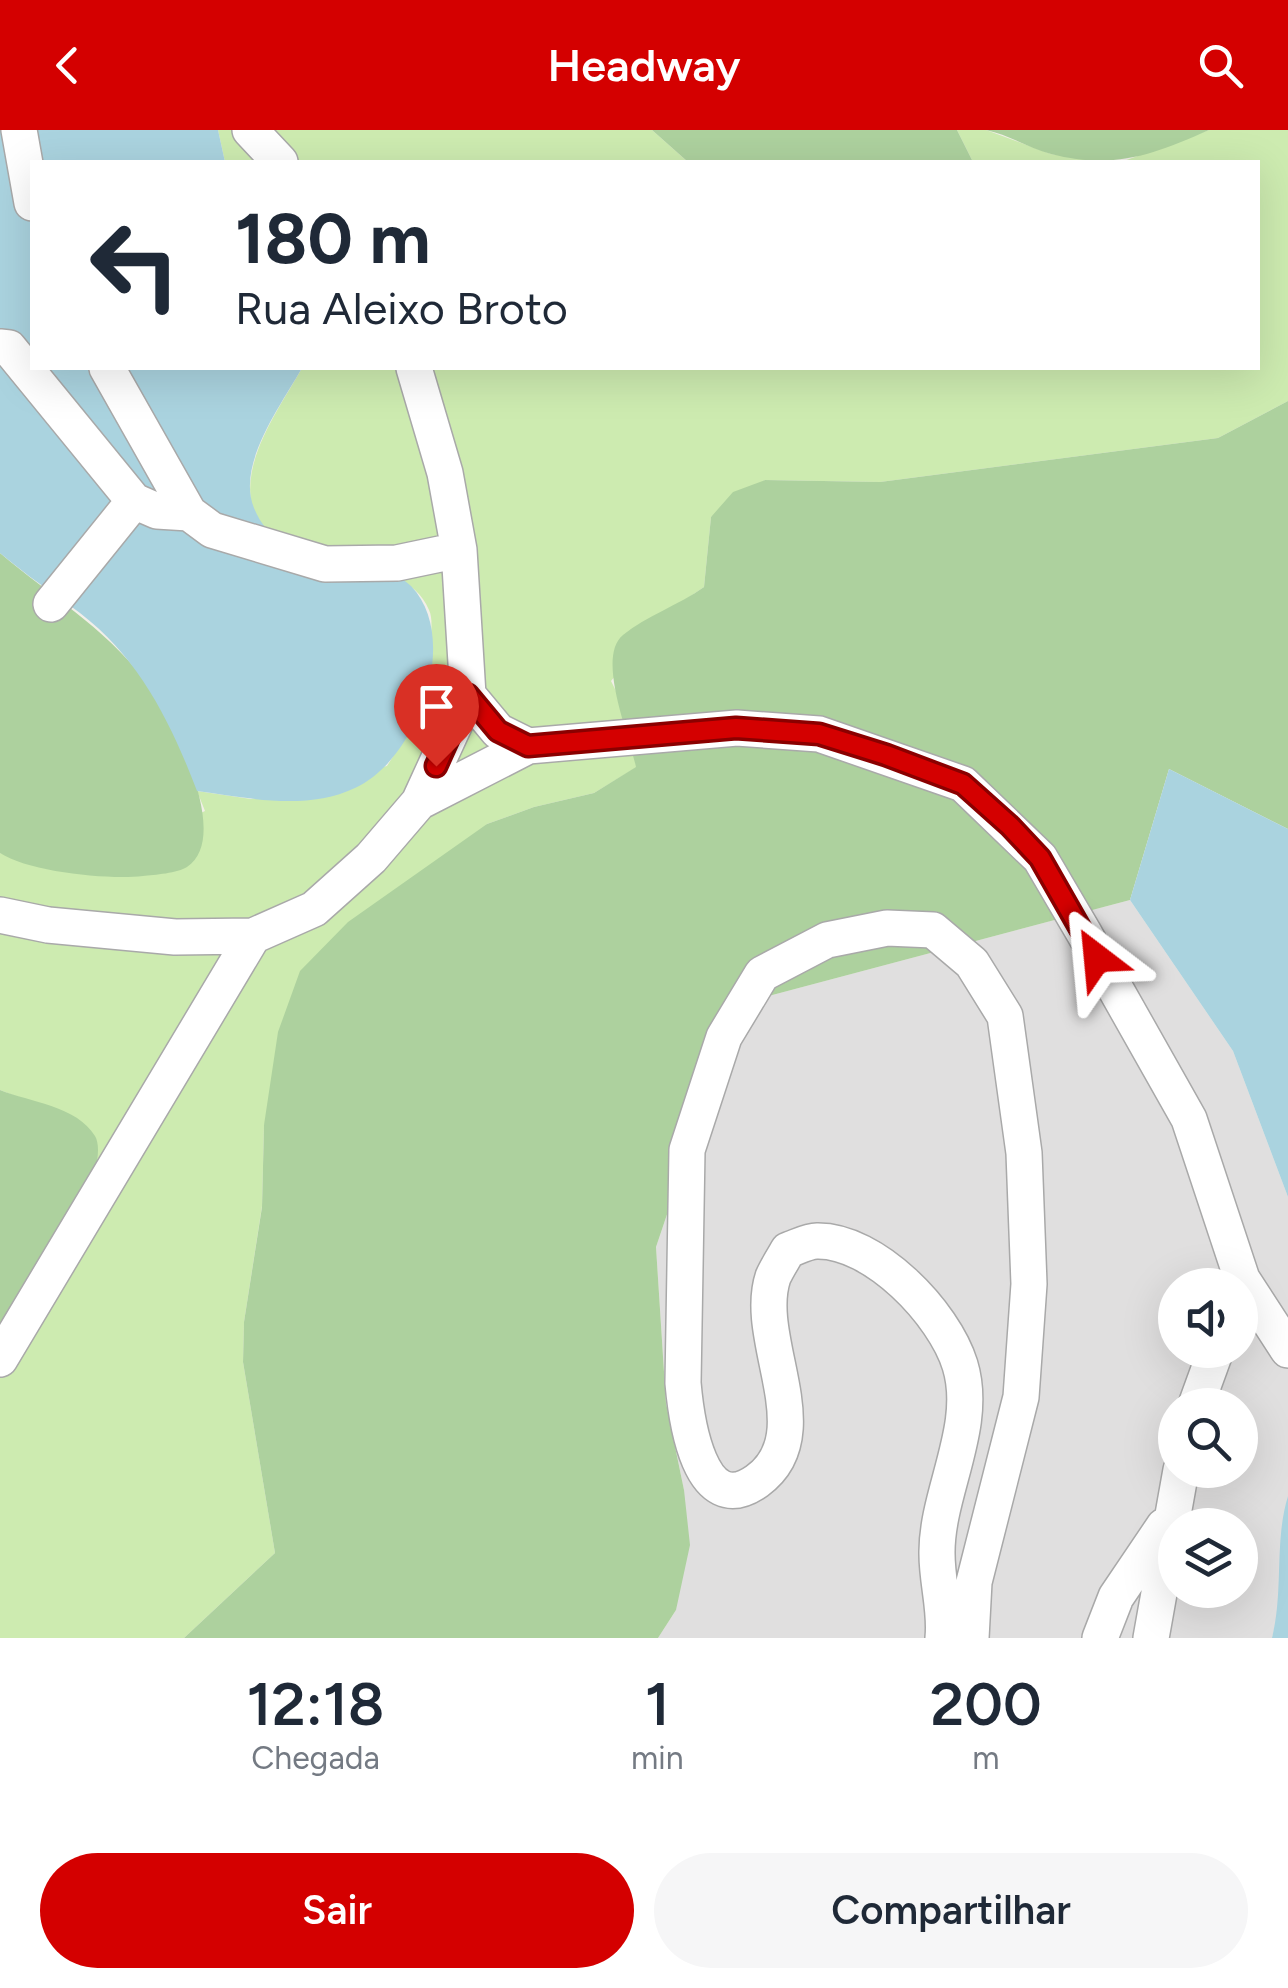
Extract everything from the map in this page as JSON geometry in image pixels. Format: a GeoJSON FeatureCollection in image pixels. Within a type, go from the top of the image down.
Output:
{"type":"FeatureCollection","features":[{"type":"Feature","properties":{"kind":"street"},"geometry":{"type":"LineString","coordinates":[[19,130],[30,192]]}},
{"type":"Feature","properties":{"kind":"street"},"geometry":{"type":"LineString","coordinates":[[250,130],[278,160]]}},
{"type":"Feature","properties":{"kind":"street"},"geometry":{"type":"LineString","coordinates":[[0,347],[10,348],[134,500],[156,511],[189,513]]}},
{"type":"Feature","properties":{"kind":"street"},"geometry":{"type":"LineString","coordinates":[[109,370],[189,513],[212,530],[325,564],[398,563],[459,550]]}},
{"type":"Feature","properties":{"kind":"street"},"geometry":{"type":"LineString","coordinates":[[0,915],[48,925],[175,936],[253,936],[314,908],[371,858],[420,802],[468,695],[459,550],[445,474],[415,370]]}},
{"type":"Feature","properties":{"kind":"street"},"geometry":{"type":"LineString","coordinates":[[51,604],[134,500]]}},
{"type":"Feature","properties":{"kind":"street"},"geometry":{"type":"LineString","coordinates":[[468,695],[498,731],[528,746]]}},
{"type":"Feature","properties":{"kind":"street"},"geometry":{"type":"LineString","coordinates":[[420,802],[528,746],[736,728],[819,734],[963,784],[1040,858],[1190,1119],[1237,1268]]}},
{"type":"Feature","properties":{"kind":"street"},"geometry":{"type":"LineString","coordinates":[[943,1638],[936,1552],[962,1417],[960,1366],[932,1314],[896,1276],[856,1248],[816,1241],[788,1250],[772,1279],[771,1330],[786,1416],[780,1451],[766,1474],[748,1487],[726,1488],[704,1473],[686,1421],[683,1383],[687,1150],[724,1038],[762,974],[828,940],[887,928],[933,930],[972,964],[1005,1016],[1024,1153],[1029,1284],[1022,1398],[974,1582],[971,1638]]}},
{"type":"Feature","properties":{"kind":"street"},"geometry":{"type":"LineString","coordinates":[[0,1358],[253,936]]}},
{"type":"Feature","properties":{"kind":"street"},"geometry":{"type":"LineString","coordinates":[[1258,1307],[1288,1350]]}},
{"type":"Feature","properties":{"kind":"street"},"geometry":{"type":"LineString","coordinates":[[1100,1638],[1116,1597],[1158,1535]]}},
{"type":"Feature","properties":{"kind":"street"},"geometry":{"type":"LineString","coordinates":[[1151,1638],[1158,1598]]}},
{"type":"Feature","properties":{"kind":"shaded area"},"geometry":{"type":"Polygon","coordinates":[[[1130,900],[1233,1051],[1288,1197],[1288,1496],[1281,1541],[1281,1601],[1272,1638],[658,1638],[676,1610],[684,1490],[666,1403],[656,1247],[738,1004],[1130,900]]]}},
{"type":"Feature","properties":{"kind":"green space"},"geometry":{"type":"Polygon","coordinates":[[[218,130],[652,130],[686,160],[225,160],[218,130]]]}},
{"type":"Feature","properties":{"kind":"green space"},"geometry":{"type":"Polygon","coordinates":[[[652,130],[957,130],[972,160],[686,160],[652,130]]]}},
{"type":"Feature","properties":{"kind":"green space"},"geometry":{"type":"Polygon","coordinates":[[[957,130],[986,130],[1051,154],[1099,160],[972,160],[957,130]]]}},
{"type":"Feature","properties":{"kind":"green space"},"geometry":{"type":"Polygon","coordinates":[[[986,130],[1209,130],[1151,153],[1113,160],[1051,154],[986,130]]]}},
{"type":"Feature","properties":{"kind":"green space"},"geometry":{"type":"Polygon","coordinates":[[[1209,130],[1288,130],[1288,401],[1218,438],[880,482],[765,480],[711,517],[704,587],[673,608],[611,681],[621,701],[637,767],[594,793],[534,807],[487,824],[264,1125],[262,1206],[244,1322],[243,1362],[275,1553],[184,1638],[0,1638],[0,1368],[33,1103],[0,1090],[0,853],[73,873],[205,811],[197,791],[251,799],[387,766],[426,692],[431,617],[414,589],[392,576],[280,542],[261,526],[251,501],[250,484],[259,449],[301,370],[1260,370],[1260,160],[1126,160],[1209,130]]]}},
{"type":"Feature","properties":{"kind":"green space"},"geometry":{"type":"Polygon","coordinates":[[[1288,401],[1288,829],[1169,769],[1130,900],[738,1004],[656,1247],[666,1403],[684,1490],[690,1545],[676,1610],[658,1638],[184,1638],[275,1553],[243,1362],[244,1322],[262,1207],[264,1125],[278,1032],[300,971],[348,922],[487,824],[534,807],[594,793],[636,767],[613,678],[616,646],[632,628],[704,587],[711,517],[733,492],[765,480],[880,482],[1218,438],[1288,401]]]}},
{"type":"Feature","properties":{"kind":"green space"},"geometry":{"type":"Polygon","coordinates":[[[0,553],[112,643],[155,695],[181,745],[201,803],[204,829],[200,851],[187,867],[143,876],[90,875],[49,870],[0,853],[0,553]]]}},
{"type":"Feature","properties":{"kind":"green space"},"geometry":{"type":"Polygon","coordinates":[[[0,1090],[77,1118],[95,1136],[98,1155],[80,1215],[0,1368],[0,1090]]]}},
{"type":"Feature","properties":{"kind":"water"},"geometry":{"type":"Polygon","coordinates":[[[0,130],[218,130],[225,160],[30,160],[30,370],[301,370],[256,454],[250,491],[254,508],[267,529],[285,544],[306,553],[375,568],[411,586],[426,609],[432,636],[432,666],[413,726],[397,752],[377,773],[337,795],[297,801],[197,791],[164,717],[120,651],[80,613],[0,553],[0,130]]]}},
{"type":"Feature","properties":{"kind":"water"},"geometry":{"type":"Polygon","coordinates":[[[1169,769],[1288,829],[1288,1197],[1233,1051],[1130,900],[1169,769]]]}},
{"type":"Feature","properties":{"kind":"water"},"geometry":{"type":"Polygon","coordinates":[[[1288,1496],[1288,1638],[1272,1638],[1281,1530],[1288,1496]]]}},
{"type":"Feature","properties":{"kind":"route"},"geometry":{"type":"LineString","coordinates":[[436,766],[468,695],[498,731],[528,746],[641,740],[736,728],[819,734],[963,784],[1040,858],[1097,958]]}}]}
